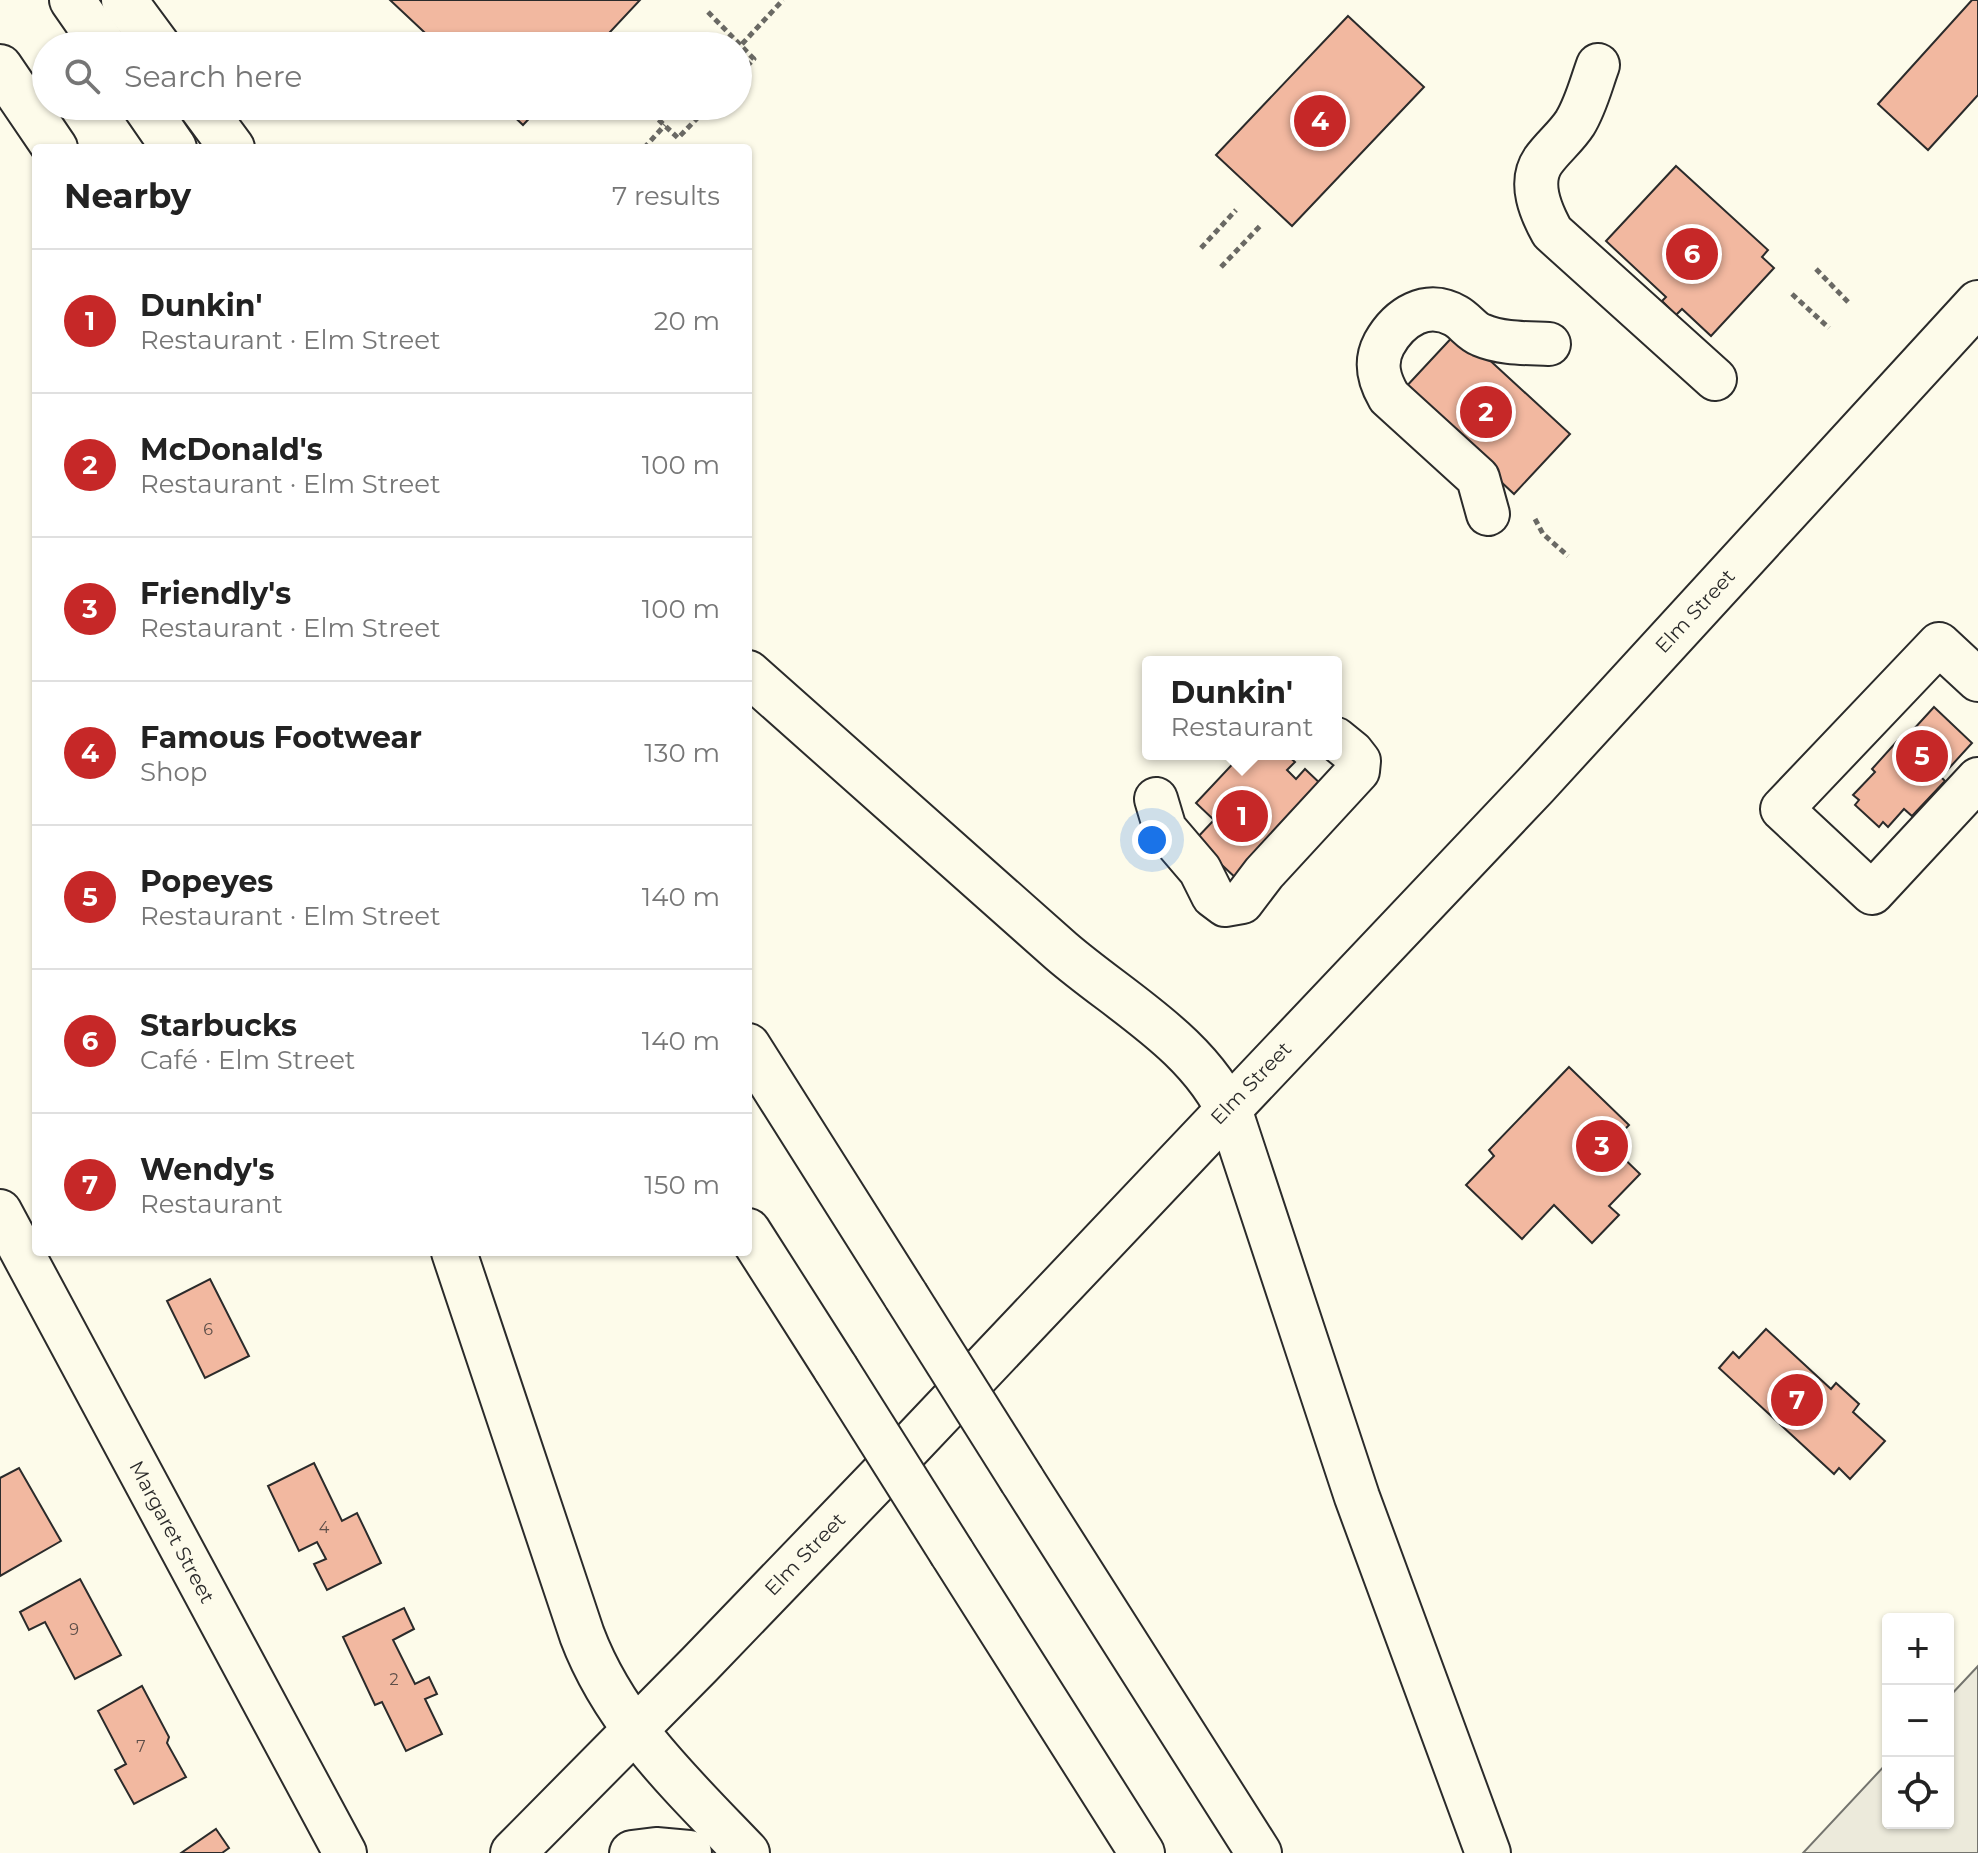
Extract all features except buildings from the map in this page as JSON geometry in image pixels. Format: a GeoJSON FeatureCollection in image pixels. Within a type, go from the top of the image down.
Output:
{"type":"FeatureCollection","features":[{"type":"Feature","properties":{"kind":"main road"},"geometry":{"type":"LineString","coordinates":[[72,0],[94,32]]}},
{"type":"Feature","properties":{"kind":"main road"},"geometry":{"type":"LineString","coordinates":[[124,0],[148,32]]}},
{"type":"Feature","properties":{"kind":"main road"},"geometry":{"type":"LineString","coordinates":[[0,67],[32,114]]}},
{"type":"Feature","properties":{"kind":"main road"},"geometry":{"type":"LineString","coordinates":[[36,120],[52,144]]}},
{"type":"Feature","properties":{"kind":"main road"},"geometry":{"type":"LineString","coordinates":[[155,120],[171,144]]}},
{"type":"Feature","properties":{"kind":"main road"},"geometry":{"type":"LineString","coordinates":[[211,120],[229,144]]}},
{"type":"Feature","properties":{"kind":"main road","name":"Elm Street"},"geometry":{"type":"LineString","coordinates":[[513,1853],[936,1418],[1535,786],[1978,303]]}},
{"type":"Feature","properties":{"kind":"main road"},"geometry":{"type":"LineString","coordinates":[[752,677],[1087,974],[1182,1049],[1210,1079],[1228,1108],[1357,1497],[1488,1853]]}},
{"type":"Feature","properties":{"kind":"main road"},"geometry":{"type":"LineString","coordinates":[[752,1052],[1259,1853]]}},
{"type":"Feature","properties":{"kind":"main road"},"geometry":{"type":"LineString","coordinates":[[752,1237],[1142,1853]]}},
{"type":"Feature","properties":{"kind":"main road"},"geometry":{"type":"LineString","coordinates":[[455,1256],[589,1652],[608,1691],[634,1731],[747,1853]]}},
{"type":"Feature","properties":{"kind":"main road"},"geometry":{"type":"LineString","coordinates":[[632,1853],[656,1850],[689,1853]]}},
{"type":"Feature","properties":{"kind":"street"},"geometry":{"type":"LineString","coordinates":[[1598,65],[1574,125],[1540,164],[1536,189],[1541,211],[1552,232],[1715,379]]}},
{"type":"Feature","properties":{"kind":"street"},"geometry":{"type":"LineString","coordinates":[[1488,514],[1478,478],[1389,397],[1380,381],[1378,362],[1384,344],[1406,317],[1426,308],[1443,310],[1457,316],[1479,334],[1509,343],[1549,344]]}},
{"type":"Feature","properties":{"kind":"street"},"geometry":{"type":"LineString","coordinates":[[1978,680],[1939,644],[1782,809],[1872,893],[1978,779]]}},
{"type":"Feature","properties":{"kind":"street"},"geometry":{"type":"LineString","coordinates":[[1156,799],[1165,829],[1200,870],[1213,896],[1225,905],[1242,902],[1264,873],[1358,771],[1359,761],[1342,745]]}},
{"type":"Feature","properties":{"kind":"street","name":"Margaret Street"},"geometry":{"type":"LineString","coordinates":[[0,1211],[345,1853]]}},
{"type":"Feature","properties":{"kind":"path"},"geometry":{"type":"LineString","coordinates":[[752,33],[783,0]]}},
{"type":"Feature","properties":{"kind":"path"},"geometry":{"type":"LineString","coordinates":[[708,12],[729,32]]}},
{"type":"Feature","properties":{"kind":"path"},"geometry":{"type":"LineString","coordinates":[[659,120],[678,138],[695,120]]}},
{"type":"Feature","properties":{"kind":"path"},"geometry":{"type":"LineString","coordinates":[[648,144],[665,125]]}},
{"type":"Feature","properties":{"kind":"path"},"geometry":{"type":"LineString","coordinates":[[1201,248],[1236,210]]}},
{"type":"Feature","properties":{"kind":"path"},"geometry":{"type":"LineString","coordinates":[[1221,267],[1260,226]]}},
{"type":"Feature","properties":{"kind":"path"},"geometry":{"type":"LineString","coordinates":[[1816,269],[1850,304]]}},
{"type":"Feature","properties":{"kind":"path"},"geometry":{"type":"LineString","coordinates":[[1792,294],[1829,328]]}},
{"type":"Feature","properties":{"kind":"path"},"geometry":{"type":"LineString","coordinates":[[1535,519],[1543,534],[1568,556]]}},
{"type":"Feature","properties":{"kind":"shaded area"},"geometry":{"type":"Polygon","coordinates":[[[1978,1666],[1978,1853],[1803,1853],[1882,1768],[1882,1829],[1954,1829],[1954,1692],[1978,1666]]]}},
{"type":"Feature","properties":{"kind":"place","name":"Famous Footwear"},"geometry":{"type":"Point","coordinates":[1320,121]}},
{"type":"Feature","properties":{"kind":"place","name":"Starbucks"},"geometry":{"type":"Point","coordinates":[1692,254]}},
{"type":"Feature","properties":{"kind":"place","name":"McDonald's"},"geometry":{"type":"Point","coordinates":[1486,412]}},
{"type":"Feature","properties":{"kind":"place","name":"Popeyes"},"geometry":{"type":"Point","coordinates":[1922,756]}},
{"type":"Feature","properties":{"kind":"place","name":"Dunkin'"},"geometry":{"type":"Point","coordinates":[1242,816]}},
{"type":"Feature","properties":{"kind":"place","name":"Friendly's"},"geometry":{"type":"Point","coordinates":[1602,1146]}},
{"type":"Feature","properties":{"kind":"place","name":"Wendy's"},"geometry":{"type":"Point","coordinates":[1797,1400]}}]}
